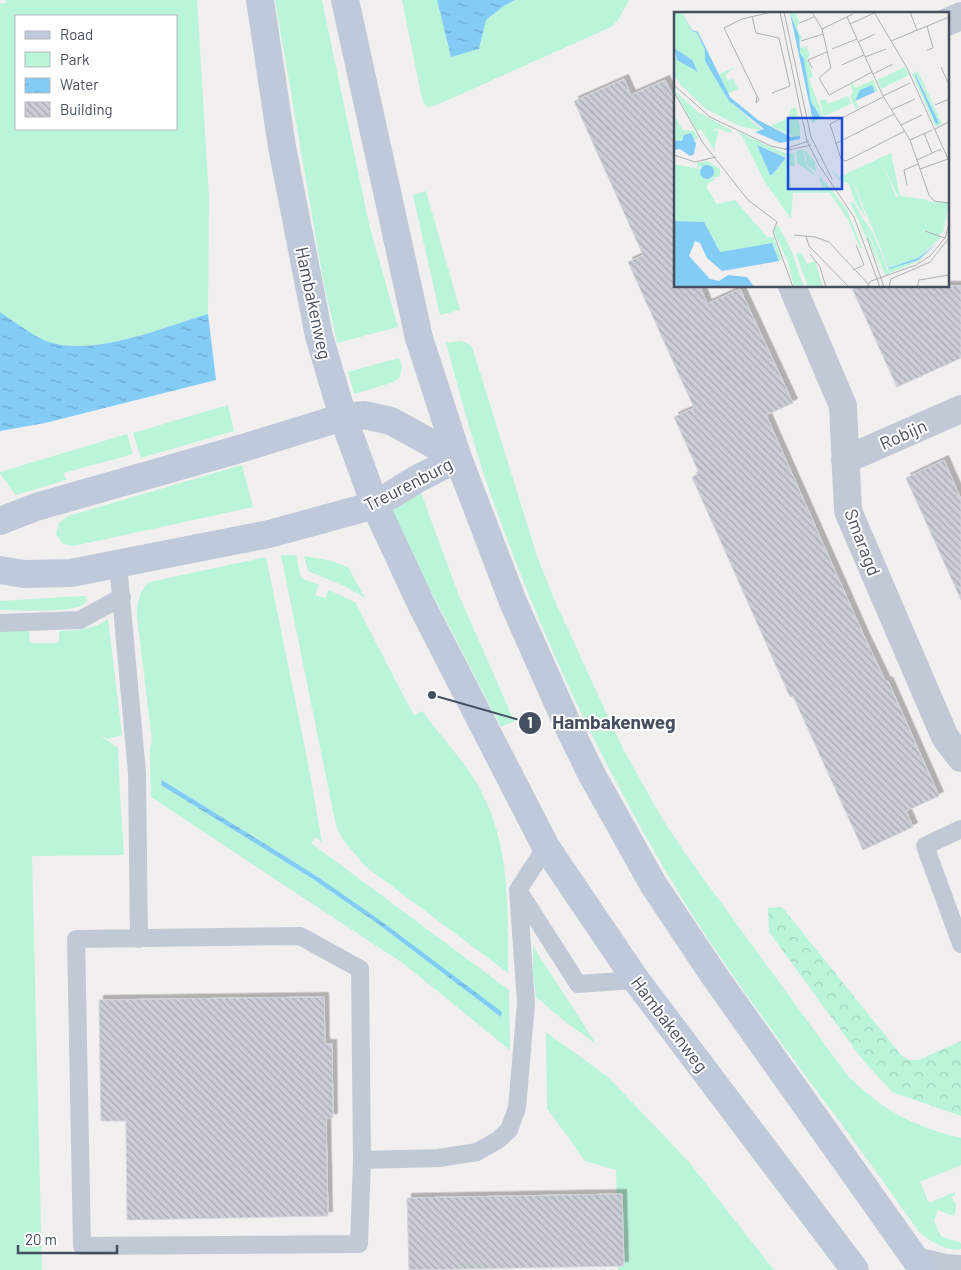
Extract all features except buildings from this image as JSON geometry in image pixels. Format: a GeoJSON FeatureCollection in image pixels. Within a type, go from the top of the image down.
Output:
{"type":"FeatureCollection","features":[{"type":"Feature","properties":{"kind":"main road","name":"Hambakenweg"},"geometry":{"type":"LineString","coordinates":[[260,0],[282,147],[318,327],[343,417],[375,505],[422,606],[546,847],[636,980],[855,1270]]}},
{"type":"Feature","properties":{"kind":"main road"},"geometry":{"type":"LineString","coordinates":[[345,0],[419,338],[458,458],[513,602],[569,728],[592,775],[653,884],[713,974],[918,1263]]}},
{"type":"Feature","properties":{"kind":"main road","name":"Treurenburg"},"geometry":{"type":"LineString","coordinates":[[0,521],[36,507],[243,448],[343,417],[364,415],[391,421],[458,458]]}},
{"type":"Feature","properties":{"kind":"main road","name":"Treurenburg"},"geometry":{"type":"LineString","coordinates":[[0,570],[24,574],[70,573],[269,534],[375,505],[417,479],[458,458]]}},
{"type":"Feature","properties":{"kind":"street"},"geometry":{"type":"LineString","coordinates":[[948,22],[961,16]]}},
{"type":"Feature","properties":{"kind":"street","name":"Smaragd"},"geometry":{"type":"LineString","coordinates":[[793,288],[843,406],[848,511],[944,737],[961,758]]}},
{"type":"Feature","properties":{"kind":"street","name":"Robijn"},"geometry":{"type":"LineString","coordinates":[[845,460],[961,409]]}},
{"type":"Feature","properties":{"kind":"lane"},"geometry":{"type":"LineString","coordinates":[[118,564],[133,748],[137,774],[139,939]]}},
{"type":"Feature","properties":{"kind":"lane"},"geometry":{"type":"LineString","coordinates":[[0,623],[80,620],[122,597]]}},
{"type":"Feature","properties":{"kind":"lane"},"geometry":{"type":"LineString","coordinates":[[961,830],[925,846],[961,944]]}},
{"type":"Feature","properties":{"kind":"lane"},"geometry":{"type":"LineString","coordinates":[[362,1160],[439,1158],[477,1152],[498,1140],[509,1130],[517,1108],[526,1003],[518,890],[546,847]]}},
{"type":"Feature","properties":{"kind":"lane"},"geometry":{"type":"LineString","coordinates":[[518,890],[578,984],[636,980]]}},
{"type":"Feature","properties":{"kind":"lane"},"geometry":{"type":"LineString","coordinates":[[300,936],[360,969],[362,1160],[359,1244],[82,1246],[76,939],[300,936]]}},
{"type":"Feature","properties":{"kind":"lane"},"geometry":{"type":"LineString","coordinates":[[918,1263],[961,1264]]}},
{"type":"Feature","properties":{"kind":"green space"},"geometry":{"type":"Polygon","coordinates":[[[5,0],[197,0],[209,197],[208,314],[150,333],[107,343],[67,346],[44,340],[0,312],[0,4],[6,3],[5,0]]]}},
{"type":"Feature","properties":{"kind":"green space"},"geometry":{"type":"Polygon","coordinates":[[[275,0],[322,0],[369,224],[398,327],[337,343],[323,279],[275,0]]]}},
{"type":"Feature","properties":{"kind":"green space"},"geometry":{"type":"Polygon","coordinates":[[[402,0],[437,0],[451,57],[479,49],[486,20],[515,0],[629,0],[618,20],[611,27],[432,107],[426,106],[422,99],[402,0]]]}},
{"type":"Feature","properties":{"kind":"green space"},"geometry":{"type":"Polygon","coordinates":[[[426,191],[460,310],[440,315],[413,195],[426,191]]]}},
{"type":"Feature","properties":{"kind":"green space"},"geometry":{"type":"Polygon","coordinates":[[[461,341],[470,345],[473,350],[537,556],[554,599],[623,749],[663,820],[687,856],[847,1075],[873,1098],[899,1115],[944,1134],[961,1138],[961,1165],[920,1182],[929,1203],[955,1192],[955,1195],[951,1197],[956,1204],[955,1214],[953,1216],[938,1210],[934,1221],[941,1236],[961,1243],[961,1249],[955,1250],[944,1247],[919,1232],[751,1001],[688,908],[657,857],[574,698],[549,643],[504,532],[479,459],[446,343],[461,341]]]}},
{"type":"Feature","properties":{"kind":"green space"},"geometry":{"type":"Polygon","coordinates":[[[399,358],[402,366],[400,377],[394,382],[354,394],[348,372],[399,358]]]}},
{"type":"Feature","properties":{"kind":"green space"},"geometry":{"type":"Polygon","coordinates":[[[228,405],[234,431],[141,458],[133,433],[228,405]]]}},
{"type":"Feature","properties":{"kind":"green space"},"geometry":{"type":"Polygon","coordinates":[[[127,434],[133,454],[64,473],[66,480],[16,495],[0,474],[0,472],[127,434]]]}},
{"type":"Feature","properties":{"kind":"green space"},"geometry":{"type":"Polygon","coordinates":[[[242,465],[253,507],[74,546],[63,544],[56,534],[59,523],[68,516],[242,465]]]}},
{"type":"Feature","properties":{"kind":"green space"},"geometry":{"type":"Polygon","coordinates":[[[421,493],[458,593],[514,721],[501,727],[398,527],[390,503],[421,493]]]}},
{"type":"Feature","properties":{"kind":"green space"},"geometry":{"type":"Polygon","coordinates":[[[281,555],[296,555],[301,578],[319,585],[315,595],[325,598],[329,590],[355,602],[414,716],[422,711],[462,761],[486,801],[495,825],[505,873],[508,973],[365,866],[344,841],[336,826],[281,555]]]}},
{"type":"Feature","properties":{"kind":"green space"},"geometry":{"type":"Polygon","coordinates":[[[304,556],[328,560],[348,567],[365,598],[344,586],[308,571],[304,556]]]}},
{"type":"Feature","properties":{"kind":"green space"},"geometry":{"type":"Polygon","coordinates":[[[266,557],[322,842],[315,837],[311,843],[509,990],[510,1050],[404,964],[151,797],[150,750],[152,740],[137,618],[137,608],[142,590],[149,582],[266,557]],[[162,780],[161,785],[313,879],[378,924],[501,1017],[315,875],[162,780]]]}},
{"type":"Feature","properties":{"kind":"green space"},"geometry":{"type":"Polygon","coordinates":[[[85,596],[87,600],[83,605],[62,610],[0,610],[0,601],[85,596]]]}},
{"type":"Feature","properties":{"kind":"green space"},"geometry":{"type":"Polygon","coordinates":[[[108,619],[122,735],[108,739],[100,735],[118,748],[124,855],[32,856],[42,1270],[0,1270],[0,631],[29,631],[30,643],[59,643],[59,631],[79,630],[102,623],[108,619]]]}},
{"type":"Feature","properties":{"kind":"green space"},"geometry":{"type":"Polygon","coordinates":[[[782,907],[902,1056],[909,1060],[919,1060],[961,1041],[961,1116],[892,1092],[862,1059],[769,932],[768,908],[782,907]]]}},
{"type":"Feature","properties":{"kind":"green space"},"geometry":{"type":"Polygon","coordinates":[[[533,946],[596,1044],[536,997],[533,973],[533,946]]]}},
{"type":"Feature","properties":{"kind":"green space"},"geometry":{"type":"Polygon","coordinates":[[[546,1032],[608,1077],[688,1161],[774,1270],[618,1270],[616,1170],[585,1161],[547,1108],[546,1032]]]}},
{"type":"Feature","properties":{"kind":"water"},"geometry":{"type":"Polygon","coordinates":[[[437,0],[515,0],[486,20],[479,49],[451,57],[437,0]]]}},
{"type":"Feature","properties":{"kind":"water"},"geometry":{"type":"Polygon","coordinates":[[[0,312],[44,340],[67,346],[107,343],[150,333],[208,314],[216,380],[45,423],[0,431],[0,312]]]}},
{"type":"Feature","properties":{"kind":"water"},"geometry":{"type":"Polygon","coordinates":[[[162,780],[315,875],[381,921],[502,1012],[501,1017],[378,924],[313,879],[161,785],[162,780]]]}},
{"type":"Feature","properties":{"kind":"place","name":"Hambakenweg"},"geometry":{"type":"Point","coordinates":[432,695]}}]}
